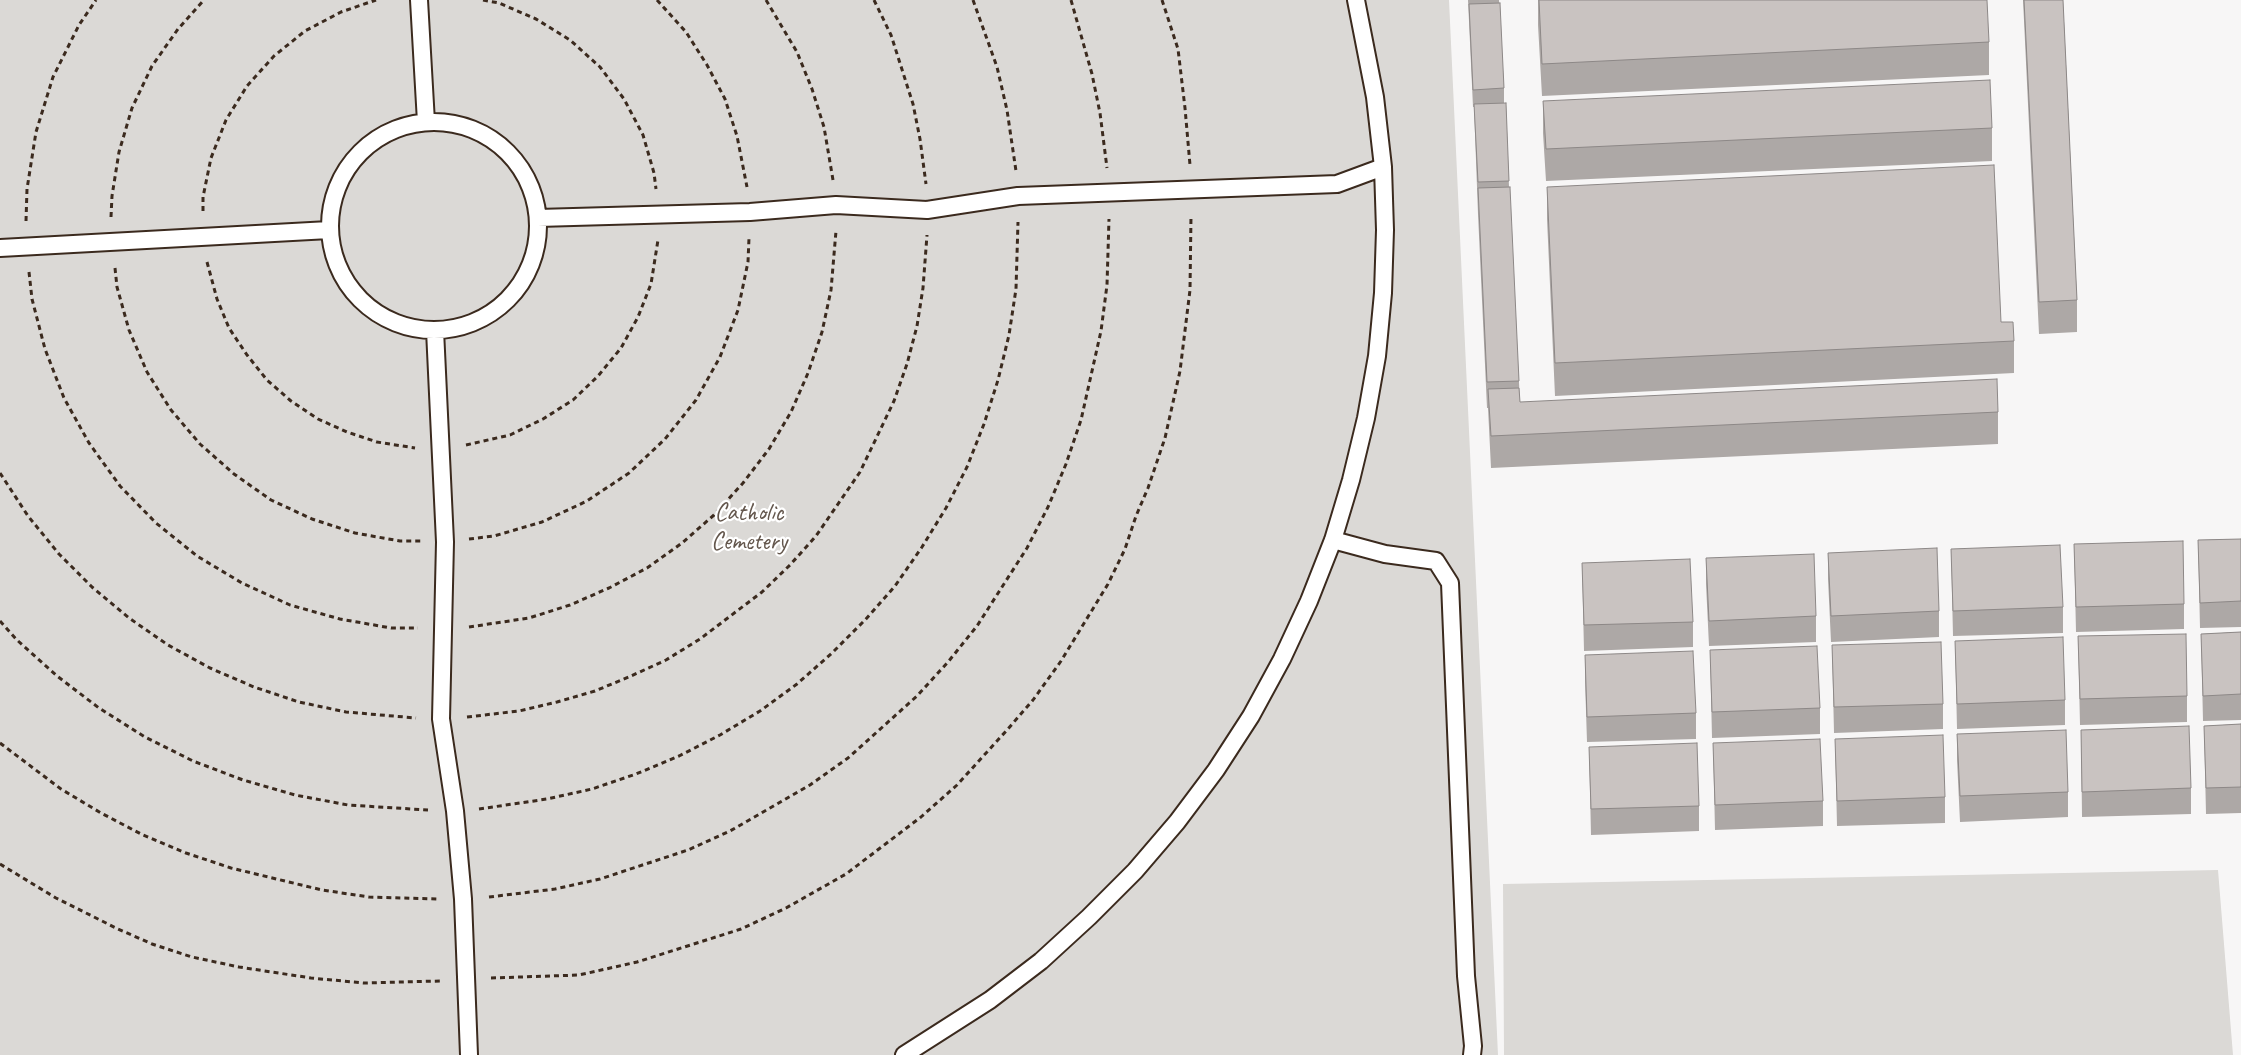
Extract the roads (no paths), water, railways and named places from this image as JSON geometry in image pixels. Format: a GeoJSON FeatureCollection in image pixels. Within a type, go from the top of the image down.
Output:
{"type":"FeatureCollection","features":[{"type":"Feature","properties":{"kind":"lane"},"geometry":{"type":"LineString","coordinates":[[419,0],[426,122]]}},
{"type":"Feature","properties":{"kind":"lane"},"geometry":{"type":"LineString","coordinates":[[904,1055],[990,1000],[1041,960],[1089,917],[1128,878],[1177,822],[1216,770],[1251,716],[1282,659],[1310,601],[1333,540],[1352,480],[1366,418],[1376,356],[1382,293],[1384,239],[1382,167],[1375,97],[1356,0]]}},
{"type":"Feature","properties":{"kind":"lane"},"geometry":{"type":"LineString","coordinates":[[426,122],[446,122],[466,126],[502,146],[528,179],[535,198],[538,218],[538,238],[534,256],[527,273],[504,303],[472,323],[454,328],[435,330],[395,323],[361,302],[348,286],[338,269],[332,250],[329,230],[330,210],[335,191],[343,172],[355,157],[370,143],[387,132],[406,125],[426,122]]}},
{"type":"Feature","properties":{"kind":"lane"},"geometry":{"type":"LineString","coordinates":[[538,218],[660,213],[750,212],[836,205],[927,210],[1018,196],[1337,184],[1382,167]]}},
{"type":"Feature","properties":{"kind":"lane"},"geometry":{"type":"LineString","coordinates":[[0,248],[329,230]]}},
{"type":"Feature","properties":{"kind":"lane"},"geometry":{"type":"LineString","coordinates":[[435,330],[445,542],[441,719],[455,811],[462,899],[469,1055]]}},
{"type":"Feature","properties":{"kind":"lane"},"geometry":{"type":"LineString","coordinates":[[1333,540],[1386,554],[1436,561],[1450,583],[1465,966],[1472,1055]]}},
{"type":"Feature","properties":{"kind":"park label","name":"Catholic Cemetery"},"geometry":{"type":"Point","coordinates":[749,528]}}]}
